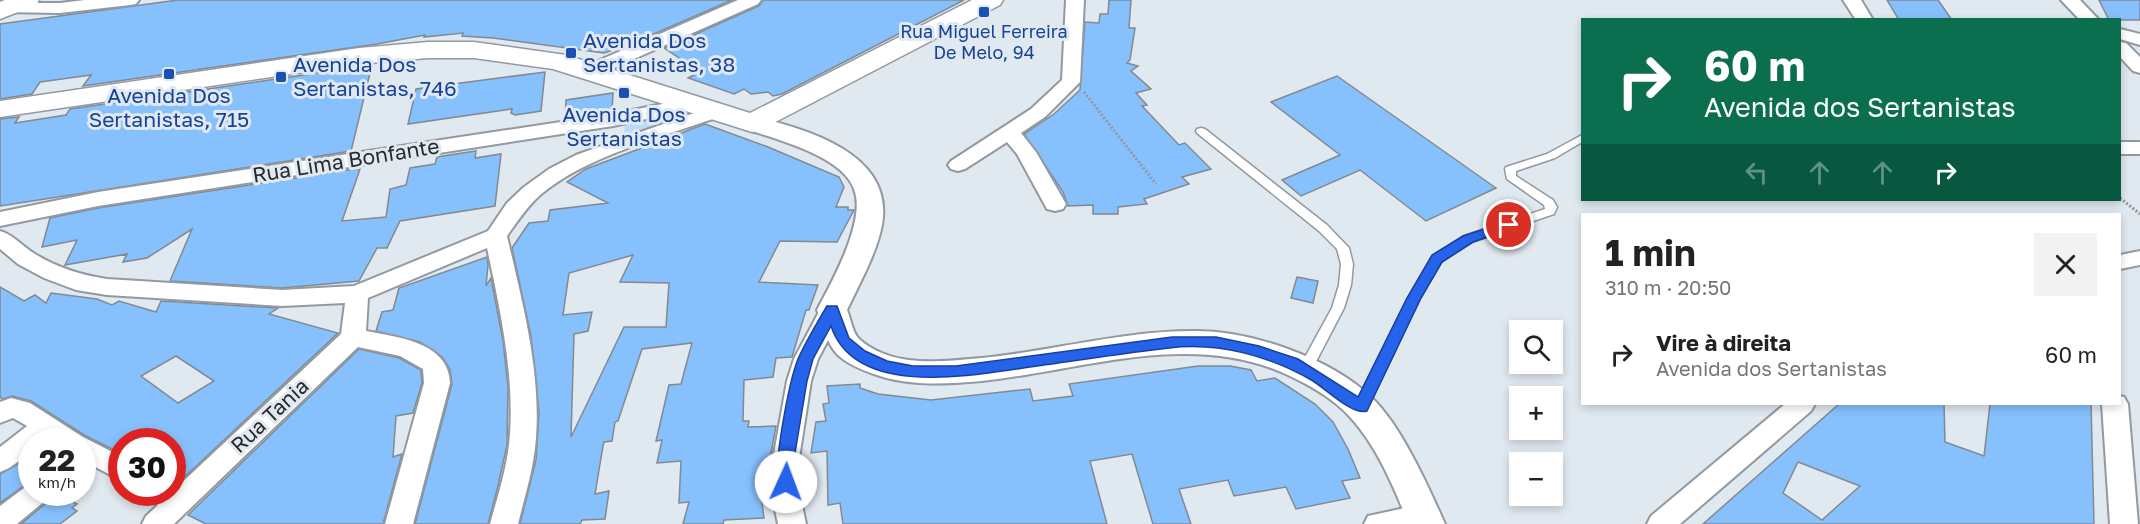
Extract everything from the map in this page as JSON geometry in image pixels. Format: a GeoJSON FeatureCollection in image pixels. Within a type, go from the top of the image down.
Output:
{"type":"FeatureCollection","features":[{"type":"Feature","properties":{"kind":"main road"},"geometry":{"type":"LineString","coordinates":[[0,109],[315,62],[428,50],[474,50],[556,60],[593,70],[752,123],[991,0]]}},
{"type":"Feature","properties":{"kind":"street"},"geometry":{"type":"LineString","coordinates":[[11,6],[60,8],[130,0]]}},
{"type":"Feature","properties":{"kind":"street"},"geometry":{"type":"LineString","coordinates":[[593,70],[752,0]]}},
{"type":"Feature","properties":{"kind":"street"},"geometry":{"type":"LineString","coordinates":[[958,165],[1054,100],[1071,82],[1075,0]]}},
{"type":"Feature","properties":{"kind":"street"},"geometry":{"type":"LineString","coordinates":[[1852,0],[1864,18]]}},
{"type":"Feature","properties":{"kind":"street"},"geometry":{"type":"LineString","coordinates":[[2070,0],[2089,18]]}},
{"type":"Feature","properties":{"kind":"street"},"geometry":{"type":"LineString","coordinates":[[2121,34],[2140,40]]}},
{"type":"Feature","properties":{"kind":"street"},"geometry":{"type":"LineString","coordinates":[[2121,48],[2140,67]]}},
{"type":"Feature","properties":{"kind":"street"},"geometry":{"type":"LineString","coordinates":[[0,238],[26,259],[52,273],[76,282],[107,287],[270,297],[357,294],[496,236],[515,208],[556,173],[703,108]]}},
{"type":"Feature","properties":{"kind":"street","name":"Rua Lima Bonfante"},"geometry":{"type":"LineString","coordinates":[[0,219],[98,199],[703,108]]}},
{"type":"Feature","properties":{"kind":"street"},"geometry":{"type":"LineString","coordinates":[[610,148],[617,132],[613,120]]}},
{"type":"Feature","properties":{"kind":"street"},"geometry":{"type":"LineString","coordinates":[[752,123],[820,148],[840,159],[858,173],[868,189],[870,212],[864,239],[832,310],[806,359],[797,392],[785,465],[787,500],[792,524]]}},
{"type":"Feature","properties":{"kind":"street"},"geometry":{"type":"LineString","coordinates":[[1009,132],[1026,152],[1055,204]]}},
{"type":"Feature","properties":{"kind":"street"},"geometry":{"type":"LineString","coordinates":[[2121,147],[2140,148]]}},
{"type":"Feature","properties":{"kind":"street"},"geometry":{"type":"LineString","coordinates":[[496,236],[516,328],[522,391],[523,436],[504,524]]}},
{"type":"Feature","properties":{"kind":"street"},"geometry":{"type":"LineString","coordinates":[[2121,262],[2140,258]]}},
{"type":"Feature","properties":{"kind":"street"},"geometry":{"type":"LineString","coordinates":[[357,294],[353,337],[415,353],[429,359],[437,374],[437,383],[423,440],[399,524]]}},
{"type":"Feature","properties":{"kind":"street"},"geometry":{"type":"LineString","coordinates":[[832,310],[843,341],[860,355],[884,366],[913,372],[956,372],[1172,342],[1216,343],[1259,351],[1293,363],[1361,407],[1378,429],[1425,520],[1378,524]]}},
{"type":"Feature","properties":{"kind":"street","name":"Rua Tania"},"geometry":{"type":"LineString","coordinates":[[186,482],[353,337]]}},
{"type":"Feature","properties":{"kind":"street"},"geometry":{"type":"LineString","coordinates":[[1661,524],[1801,405]]}},
{"type":"Feature","properties":{"kind":"street"},"geometry":{"type":"LineString","coordinates":[[2115,405],[2124,524]]}},
{"type":"Feature","properties":{"kind":"street"},"geometry":{"type":"LineString","coordinates":[[10,411],[50,428]]}},
{"type":"Feature","properties":{"kind":"street"},"geometry":{"type":"LineString","coordinates":[[0,461],[47,426]]}},
{"type":"Feature","properties":{"kind":"street"},"geometry":{"type":"LineString","coordinates":[[0,522],[19,506]]}},
{"type":"Feature","properties":{"kind":"street","name":"Rua Tania"},"geometry":{"type":"LineString","coordinates":[[156,524],[164,506]]}},
{"type":"Feature","properties":{"kind":"lane"},"geometry":{"type":"LineString","coordinates":[[1201,131],[1323,228],[1343,248],[1347,264],[1345,285],[1338,308],[1305,370]]}},
{"type":"Feature","properties":{"kind":"lane"},"geometry":{"type":"LineString","coordinates":[[1361,407],[1414,298],[1437,259],[1468,239],[1550,211],[1549,203],[1511,177],[1510,170],[1515,166],[1551,156],[1581,139]]}},
{"type":"Feature","properties":{"kind":"path"},"geometry":{"type":"LineString","coordinates":[[1071,82],[1080,88],[1105,118],[1156,184]]}},
{"type":"Feature","properties":{"kind":"path"},"geometry":{"type":"LineString","coordinates":[[2121,199],[2140,214]]}},
{"type":"Feature","properties":{"kind":"shaded area"},"geometry":{"type":"Polygon","coordinates":[[[681,110],[692,114],[629,137],[624,136],[625,123],[681,110]]]}},
{"type":"Feature","properties":{"kind":"building"},"geometry":{"type":"Polygon","coordinates":[[[178,0],[732,0],[626,46],[604,53],[462,36],[463,33],[424,37],[425,35],[377,44],[83,86],[91,75],[40,82],[32,94],[0,99],[0,24],[178,0]]]}},
{"type":"Feature","properties":{"kind":"building"},"geometry":{"type":"Polygon","coordinates":[[[763,0],[964,0],[782,94],[773,96],[768,92],[751,94],[744,89],[734,94],[688,78],[700,72],[664,48],[759,6],[763,0]]]}},
{"type":"Feature","properties":{"kind":"building"},"geometry":{"type":"Polygon","coordinates":[[[1109,0],[1131,0],[1129,28],[1135,28],[1130,60],[1127,63],[1138,66],[1131,71],[1151,89],[1136,93],[1147,105],[1142,106],[1179,145],[1185,143],[1211,169],[1182,177],[1189,184],[1144,199],[1147,204],[1118,207],[1118,214],[1093,214],[1093,205],[1068,206],[1063,192],[1024,134],[1054,114],[1080,90],[1085,22],[1099,23],[1100,14],[1108,14],[1109,0]]]}},
{"type":"Feature","properties":{"kind":"building"},"geometry":{"type":"Polygon","coordinates":[[[1887,0],[1938,0],[1951,18],[1898,18],[1887,0]]]}},
{"type":"Feature","properties":{"kind":"building"},"geometry":{"type":"Polygon","coordinates":[[[2099,0],[2140,0],[2140,20],[2108,18],[2099,0]]]}},
{"type":"Feature","properties":{"kind":"building"},"geometry":{"type":"Polygon","coordinates":[[[372,65],[351,151],[0,206],[0,119],[19,117],[15,123],[66,115],[70,109],[372,65]]]}},
{"type":"Feature","properties":{"kind":"building"},"geometry":{"type":"Polygon","coordinates":[[[545,72],[541,111],[515,115],[511,113],[512,109],[408,124],[416,89],[545,72]]]}},
{"type":"Feature","properties":{"kind":"building"},"geometry":{"type":"Polygon","coordinates":[[[1337,76],[1496,188],[1426,221],[1360,170],[1301,196],[1282,180],[1340,155],[1271,102],[1337,76]]]}},
{"type":"Feature","properties":{"kind":"building"},"geometry":{"type":"Polygon","coordinates":[[[613,93],[612,112],[565,119],[566,100],[613,93]]]}},
{"type":"Feature","properties":{"kind":"building"},"geometry":{"type":"Polygon","coordinates":[[[705,124],[839,177],[844,187],[836,207],[848,207],[848,210],[854,210],[837,242],[780,241],[759,282],[818,285],[809,310],[806,310],[792,357],[776,358],[773,377],[744,380],[743,421],[749,421],[748,427],[776,426],[762,503],[764,518],[724,520],[723,524],[683,524],[689,502],[679,503],[681,461],[657,463],[662,440],[656,441],[669,385],[681,384],[692,343],[642,349],[618,421],[615,422],[612,441],[604,442],[603,446],[595,494],[609,491],[605,519],[582,520],[580,524],[520,524],[536,460],[539,412],[531,336],[512,248],[529,223],[548,221],[550,210],[608,203],[567,182],[586,169],[705,124]],[[633,255],[569,273],[563,315],[592,312],[588,331],[574,334],[571,437],[624,327],[666,327],[669,283],[620,282],[633,255]]]}},
{"type":"Feature","properties":{"kind":"building"},"geometry":{"type":"Polygon","coordinates":[[[476,151],[475,158],[501,154],[495,206],[400,221],[387,248],[377,248],[359,281],[282,288],[170,281],[192,229],[147,258],[123,262],[127,254],[65,265],[77,240],[42,247],[50,218],[98,208],[347,170],[360,169],[342,221],[386,217],[390,189],[406,185],[410,168],[435,164],[437,157],[476,151]]]}},
{"type":"Feature","properties":{"kind":"building"},"geometry":{"type":"Polygon","coordinates":[[[487,257],[486,286],[491,278],[503,341],[508,387],[507,445],[488,524],[415,524],[452,384],[450,369],[442,357],[420,342],[376,331],[382,312],[393,310],[399,288],[487,257]]]}},
{"type":"Feature","properties":{"kind":"building"},"geometry":{"type":"Polygon","coordinates":[[[1297,277],[1318,281],[1313,303],[1291,298],[1297,277]]]}},
{"type":"Feature","properties":{"kind":"building"},"geometry":{"type":"Polygon","coordinates":[[[0,287],[24,301],[35,295],[46,303],[51,293],[97,299],[112,305],[119,301],[156,312],[161,301],[278,308],[269,314],[338,333],[186,476],[186,428],[108,428],[108,447],[96,441],[96,428],[73,428],[31,401],[12,396],[3,399],[0,397],[0,287]],[[176,356],[141,376],[178,403],[214,381],[176,356]]]}},
{"type":"Feature","properties":{"kind":"building"},"geometry":{"type":"Polygon","coordinates":[[[359,349],[399,358],[421,370],[422,383],[413,413],[396,416],[393,457],[402,454],[383,524],[206,524],[188,515],[359,349]]]}},
{"type":"Feature","properties":{"kind":"building"},"geometry":{"type":"Polygon","coordinates":[[[1198,366],[1230,366],[1251,370],[1257,381],[1275,378],[1315,404],[1333,422],[1360,478],[1342,481],[1350,498],[1296,509],[1286,487],[1234,496],[1228,480],[1179,489],[1191,524],[1153,524],[1132,454],[1090,461],[1107,524],[843,524],[840,503],[828,505],[827,451],[811,453],[816,422],[826,421],[823,404],[829,403],[827,386],[860,384],[860,388],[878,394],[931,400],[1030,389],[1033,401],[1073,396],[1069,384],[1198,366]]]}},
{"type":"Feature","properties":{"kind":"building"},"geometry":{"type":"Polygon","coordinates":[[[1838,405],[1944,405],[1945,442],[1984,456],[1990,405],[2091,405],[2094,524],[1703,524],[1838,405]],[[1798,462],[1783,493],[1822,520],[1860,486],[1798,462]]]}},
{"type":"Feature","properties":{"kind":"building"},"geometry":{"type":"Polygon","coordinates":[[[18,464],[18,490],[0,503],[0,474],[18,464]]]}},
{"type":"Feature","properties":{"kind":"building"},"geometry":{"type":"Polygon","coordinates":[[[42,506],[74,506],[72,508],[77,511],[60,524],[21,524],[42,506]]]}},
{"type":"Feature","properties":{"kind":"place","name":"Rua Miguel Ferreira De Melo, 94"},"geometry":{"type":"Point","coordinates":[984,12]}},
{"type":"Feature","properties":{"kind":"place","name":"Avenida Dos Sertanistas, 38"},"geometry":{"type":"Point","coordinates":[571,53]}},
{"type":"Feature","properties":{"kind":"place","name":"Avenida Dos Sertanistas, 715"},"geometry":{"type":"Point","coordinates":[169,74]}},
{"type":"Feature","properties":{"kind":"place","name":"Avenida Dos Sertanistas, 746"},"geometry":{"type":"Point","coordinates":[281,77]}},
{"type":"Feature","properties":{"kind":"place","name":"Avenida Dos Sertanistas"},"geometry":{"type":"Point","coordinates":[624,93]}},
{"type":"Feature","properties":{"kind":"route"},"geometry":{"type":"LineString","coordinates":[[786,482],[785,465],[799,381],[818,333],[832,310],[843,341],[860,355],[884,366],[913,372],[956,372],[1172,342],[1216,343],[1259,351],[1293,363],[1361,407],[1414,298],[1437,259],[1468,239],[1509,225]]}}]}
